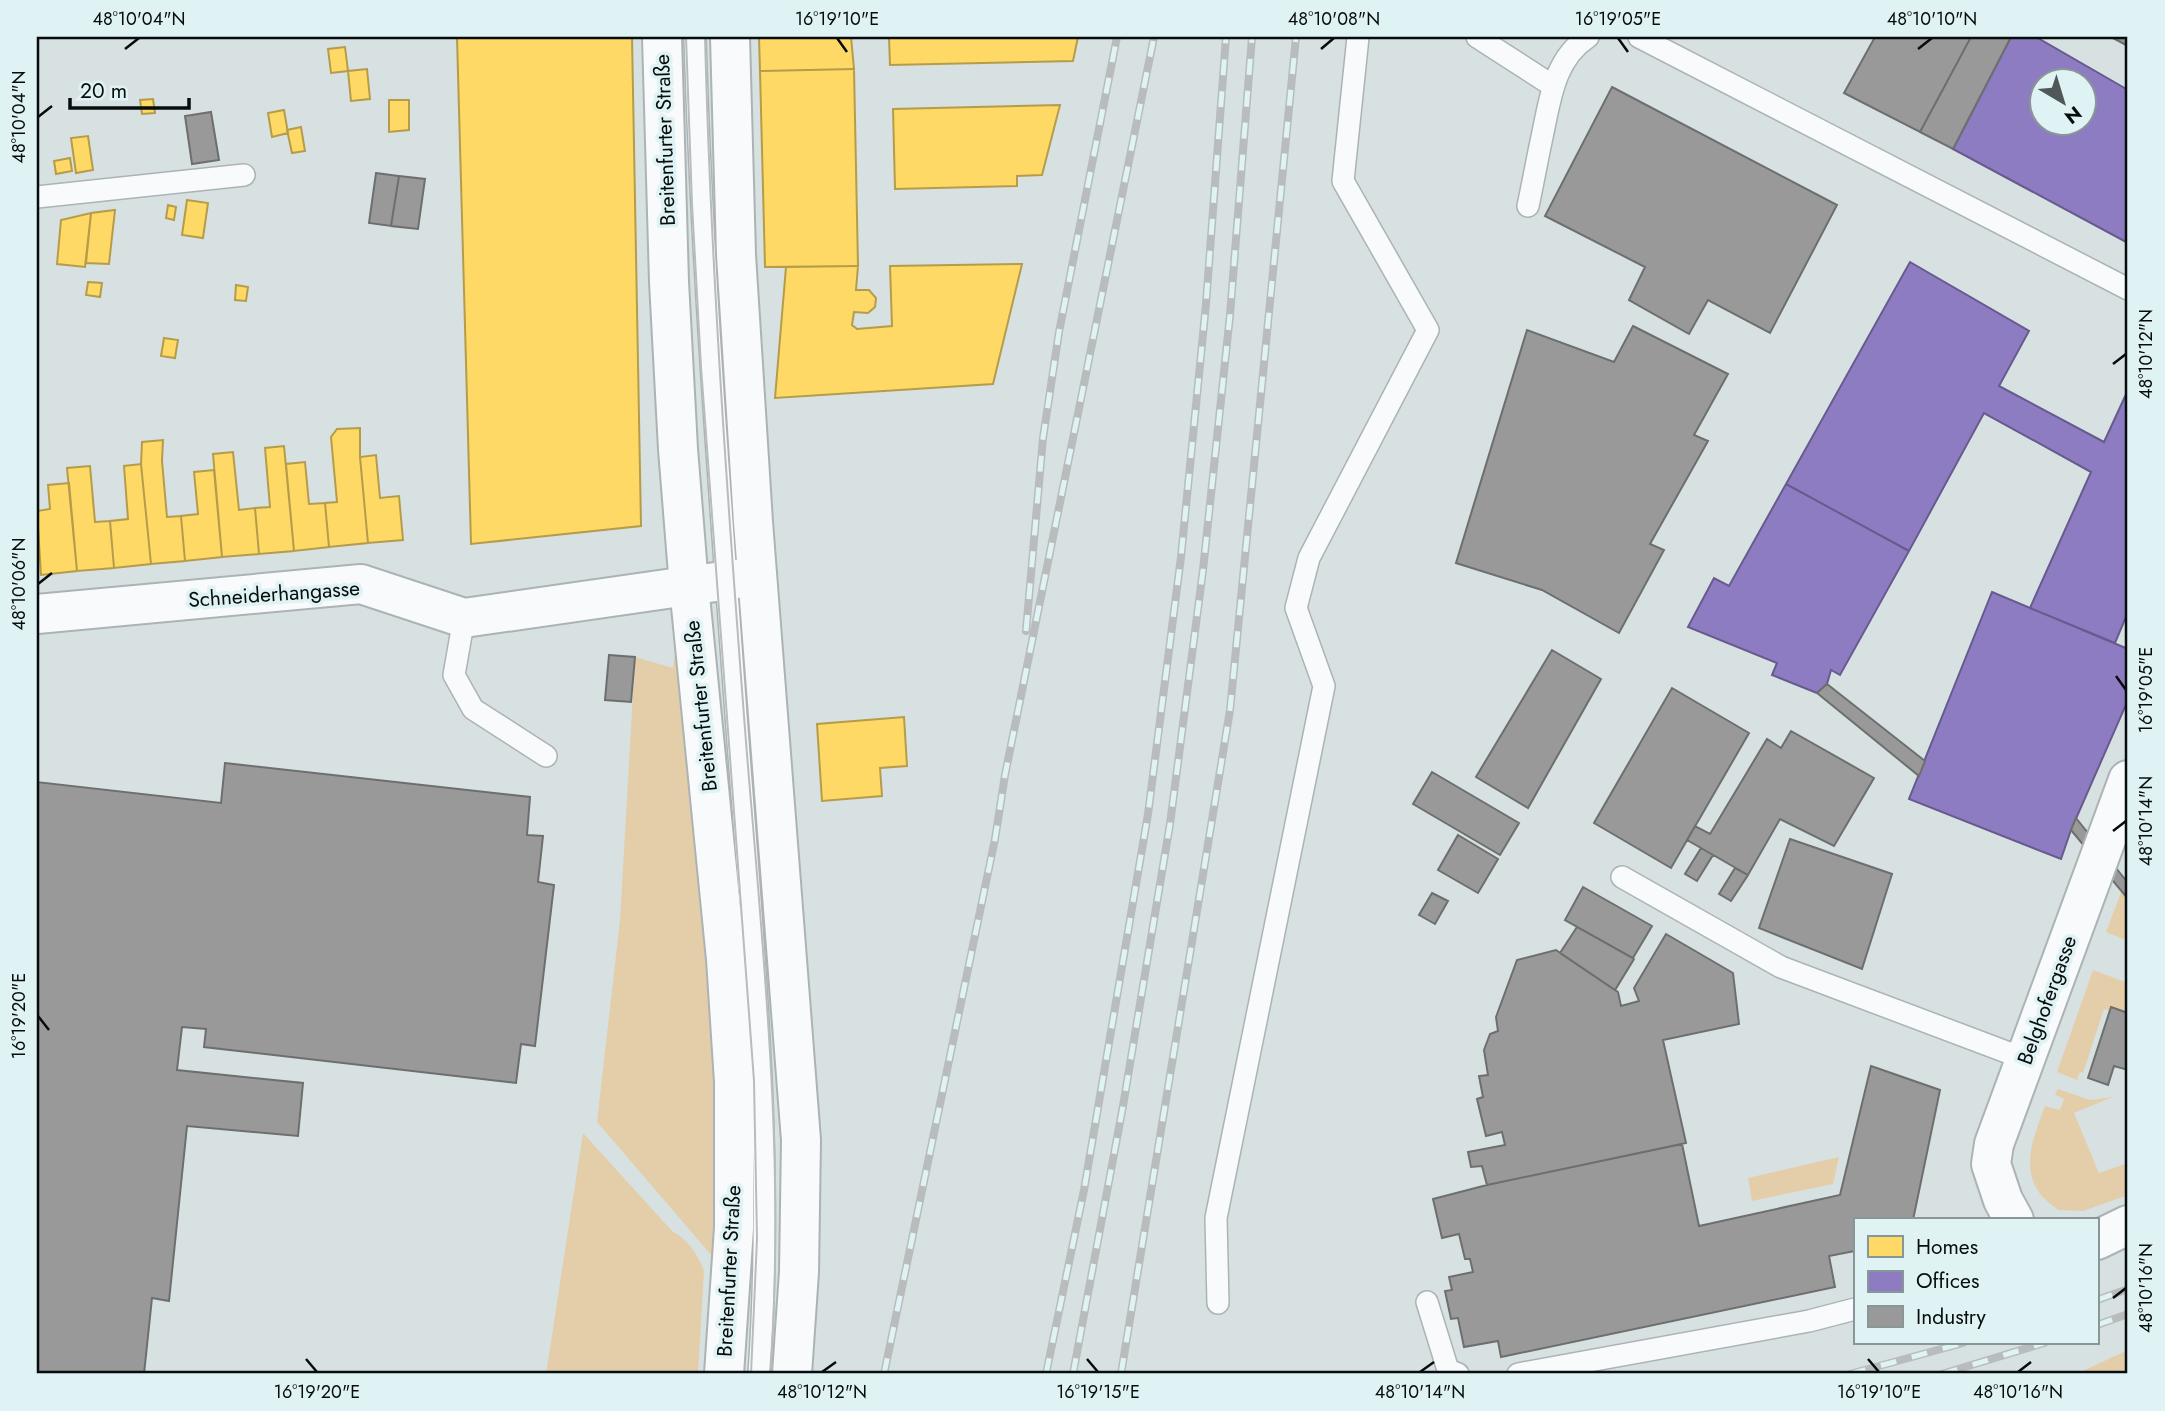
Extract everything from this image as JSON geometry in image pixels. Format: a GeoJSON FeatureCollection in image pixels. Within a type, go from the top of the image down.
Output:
{"type":"FeatureCollection","features":[{"type":"Feature","properties":{"kind":"main road","name":"Breitenfurter Straße"},"geometry":{"type":"LineString","coordinates":[[662,37],[669,282],[678,449],[726,960],[734,1082],[734,1228],[724,1374]]}},
{"type":"Feature","properties":{"kind":"main road","name":"Breitenfurter Straße"},"geometry":{"type":"LineString","coordinates":[[730,37],[742,578],[800,1140],[799,1272],[792,1374]]}},
{"type":"Feature","properties":{"kind":"main road","name":"Schneiderhangasse"},"geometry":{"type":"LineString","coordinates":[[37,614],[361,584],[464,618],[742,578]]}},
{"type":"Feature","properties":{"kind":"main road","name":"Belghofergasse"},"geometry":{"type":"LineString","coordinates":[[2013,1218],[2003,1200],[1991,1164],[1994,1144],[2128,780]]}},
{"type":"Feature","properties":{"kind":"main road"},"geometry":{"type":"LineString","coordinates":[[2098,1240],[2128,1225]]}},
{"type":"Feature","properties":{"kind":"lane","name":"Breitenfurter Straße"},"geometry":{"type":"LineString","coordinates":[[695,37],[704,257],[742,578],[752,902],[766,1199],[764,1304],[759,1374]]}},
{"type":"Feature","properties":{"kind":"lane"},"geometry":{"type":"LineString","coordinates":[[1218,1303],[1216,1218],[1324,686],[1296,608],[1309,558],[1428,330],[1343,181],[1357,37]]}},
{"type":"Feature","properties":{"kind":"lane"},"geometry":{"type":"LineString","coordinates":[[1477,37],[1552,86]]}},
{"type":"Feature","properties":{"kind":"lane"},"geometry":{"type":"LineString","coordinates":[[1528,206],[1552,86],[1562,65],[1588,37]]}},
{"type":"Feature","properties":{"kind":"lane"},"geometry":{"type":"LineString","coordinates":[[1638,37],[2128,289]]}},
{"type":"Feature","properties":{"kind":"lane"},"geometry":{"type":"LineString","coordinates":[[37,197],[244,175]]}},
{"type":"Feature","properties":{"kind":"lane"},"geometry":{"type":"LineString","coordinates":[[464,618],[454,675],[473,709],[546,756]]}},
{"type":"Feature","properties":{"kind":"lane"},"geometry":{"type":"LineString","coordinates":[[1622,877],[1781,967],[2025,1059]]}},
{"type":"Feature","properties":{"kind":"lane"},"geometry":{"type":"LineString","coordinates":[[1427,1302],[1448,1370],[1458,1374]]}},
{"type":"Feature","properties":{"kind":"lane"},"geometry":{"type":"LineString","coordinates":[[1518,1374],[1809,1321],[1854,1309]]}},
{"type":"Feature","properties":{"kind":"shaded area"},"geometry":{"type":"Polygon","coordinates":[[[675,653],[681,666],[696,811],[717,1125],[714,1125],[714,1134],[717,1134],[718,1263],[597,1122],[620,920],[635,657],[673,668],[675,653]]]}},
{"type":"Feature","properties":{"kind":"shaded area"},"geometry":{"type":"Polygon","coordinates":[[[2128,874],[2128,941],[2106,932],[2128,874]]]}},
{"type":"Feature","properties":{"kind":"shaded area"},"geometry":{"type":"Polygon","coordinates":[[[2093,970],[2128,983],[2128,1013],[2112,1007],[2110,1011],[2104,1009],[2083,1073],[2080,1072],[2077,1080],[2057,1072],[2093,970]]]}},
{"type":"Feature","properties":{"kind":"shaded area"},"geometry":{"type":"Polygon","coordinates":[[[2058,1089],[2090,1100],[2113,1097],[2074,1113],[2099,1173],[2128,1163],[2128,1195],[2083,1211],[2058,1210],[2038,1191],[2031,1171],[2031,1149],[2045,1106],[2060,1110],[2064,1099],[2055,1095],[2058,1089]]]}},
{"type":"Feature","properties":{"kind":"shaded area"},"geometry":{"type":"Polygon","coordinates":[[[583,1133],[673,1232],[688,1243],[702,1265],[704,1271],[698,1374],[546,1374],[583,1133]]]}},
{"type":"Feature","properties":{"kind":"shaded area"},"geometry":{"type":"Polygon","coordinates":[[[1839,1157],[1833,1184],[1752,1201],[1748,1178],[1839,1157]]]}},
{"type":"Feature","properties":{"kind":"shaded area"},"geometry":{"type":"Polygon","coordinates":[[[2128,1350],[2128,1374],[2076,1374],[2128,1350]]]}},
{"type":"Feature","properties":{"kind":"building: Homes"},"geometry":{"type":"Polygon","coordinates":[[[457,37],[632,37],[641,526],[471,544],[457,37]]]}},
{"type":"Feature","properties":{"kind":"building: Homes"},"geometry":{"type":"Polygon","coordinates":[[[759,37],[851,37],[854,69],[760,71],[759,37]]]}},
{"type":"Feature","properties":{"kind":"building: Homes"},"geometry":{"type":"Polygon","coordinates":[[[889,37],[1078,37],[1073,61],[890,65],[889,37]]]}},
{"type":"Feature","properties":{"kind":"building: Homes"},"geometry":{"type":"Polygon","coordinates":[[[345,47],[348,71],[331,73],[328,49],[345,47]]]}},
{"type":"Feature","properties":{"kind":"building: Homes"},"geometry":{"type":"Polygon","coordinates":[[[367,69],[370,99],[351,101],[348,71],[367,69]]]}},
{"type":"Feature","properties":{"kind":"building: Homes"},"geometry":{"type":"Polygon","coordinates":[[[854,69],[858,266],[765,267],[760,71],[854,69]]]}},
{"type":"Feature","properties":{"kind":"building: Homes"},"geometry":{"type":"Polygon","coordinates":[[[153,99],[155,113],[142,114],[140,100],[153,99]]]}},
{"type":"Feature","properties":{"kind":"building: Homes"},"geometry":{"type":"Polygon","coordinates":[[[389,100],[409,100],[409,130],[389,132],[389,100]]]}},
{"type":"Feature","properties":{"kind":"building: Homes"},"geometry":{"type":"Polygon","coordinates":[[[1060,105],[1042,175],[1017,176],[1017,186],[895,189],[893,109],[1060,105]]]}},
{"type":"Feature","properties":{"kind":"building: Homes"},"geometry":{"type":"Polygon","coordinates":[[[284,110],[288,133],[272,137],[268,113],[284,110]]]}},
{"type":"Feature","properties":{"kind":"building: Homes"},"geometry":{"type":"Polygon","coordinates":[[[301,127],[305,151],[292,153],[287,130],[301,127]]]}},
{"type":"Feature","properties":{"kind":"building: Homes"},"geometry":{"type":"Polygon","coordinates":[[[88,136],[93,170],[76,173],[71,138],[88,136]]]}},
{"type":"Feature","properties":{"kind":"building: Homes"},"geometry":{"type":"Polygon","coordinates":[[[70,158],[72,171],[56,174],[54,161],[70,158]]]}},
{"type":"Feature","properties":{"kind":"building: Homes"},"geometry":{"type":"Polygon","coordinates":[[[187,200],[208,203],[203,238],[182,235],[187,200]]]}},
{"type":"Feature","properties":{"kind":"building: Homes"},"geometry":{"type":"Polygon","coordinates":[[[168,205],[176,207],[174,220],[166,218],[168,205]]]}},
{"type":"Feature","properties":{"kind":"building: Homes"},"geometry":{"type":"Polygon","coordinates":[[[115,210],[109,264],[86,263],[91,213],[115,210]]]}},
{"type":"Feature","properties":{"kind":"building: Homes"},"geometry":{"type":"Polygon","coordinates":[[[91,213],[85,267],[57,264],[61,220],[91,213]]]}},
{"type":"Feature","properties":{"kind":"building: Homes"},"geometry":{"type":"Polygon","coordinates":[[[1022,264],[993,384],[775,398],[786,267],[858,266],[856,290],[869,290],[876,298],[875,307],[868,313],[854,312],[852,325],[857,329],[892,326],[890,266],[1022,264]]]}},
{"type":"Feature","properties":{"kind":"building: Homes"},"geometry":{"type":"Polygon","coordinates":[[[88,282],[102,283],[100,297],[86,295],[88,282]]]}},
{"type":"Feature","properties":{"kind":"building: Homes"},"geometry":{"type":"Polygon","coordinates":[[[236,285],[248,287],[246,301],[235,300],[236,285]]]}},
{"type":"Feature","properties":{"kind":"building: Homes"},"geometry":{"type":"Polygon","coordinates":[[[164,338],[178,340],[175,358],[161,356],[164,338]]]}},
{"type":"Feature","properties":{"kind":"building: Homes"},"geometry":{"type":"Polygon","coordinates":[[[360,428],[368,543],[329,547],[325,503],[337,502],[331,437],[337,429],[360,428]]]}},
{"type":"Feature","properties":{"kind":"building: Homes"},"geometry":{"type":"Polygon","coordinates":[[[163,440],[167,517],[181,516],[185,561],[151,564],[141,464],[142,442],[163,440]]]}},
{"type":"Feature","properties":{"kind":"building: Homes"},"geometry":{"type":"Polygon","coordinates":[[[284,446],[294,551],[259,554],[255,508],[270,507],[265,448],[284,446]]]}},
{"type":"Feature","properties":{"kind":"building: Homes"},"geometry":{"type":"Polygon","coordinates":[[[233,452],[239,510],[255,508],[259,554],[222,557],[213,454],[233,452]]]}},
{"type":"Feature","properties":{"kind":"building: Homes"},"geometry":{"type":"Polygon","coordinates":[[[376,455],[380,498],[399,496],[403,540],[368,543],[360,457],[376,455]]]}},
{"type":"Feature","properties":{"kind":"building: Homes"},"geometry":{"type":"Polygon","coordinates":[[[305,462],[309,504],[325,503],[329,547],[294,551],[286,464],[305,462]]]}},
{"type":"Feature","properties":{"kind":"building: Homes"},"geometry":{"type":"Polygon","coordinates":[[[141,464],[151,564],[114,568],[110,521],[128,519],[124,466],[141,464]]]}},
{"type":"Feature","properties":{"kind":"building: Homes"},"geometry":{"type":"Polygon","coordinates":[[[90,466],[95,522],[110,521],[114,568],[77,571],[67,468],[90,466]]]}},
{"type":"Feature","properties":{"kind":"building: Homes"},"geometry":{"type":"Polygon","coordinates":[[[214,470],[222,557],[185,561],[181,516],[198,514],[194,472],[214,470]]]}},
{"type":"Feature","properties":{"kind":"building: Homes"},"geometry":{"type":"Polygon","coordinates":[[[69,483],[77,571],[41,575],[37,511],[50,509],[48,485],[69,483]]]}},
{"type":"Feature","properties":{"kind":"building: Homes"},"geometry":{"type":"Polygon","coordinates":[[[904,717],[907,766],[880,768],[882,796],[822,801],[817,724],[904,717]]]}},
{"type":"Feature","properties":{"kind":"building: Offices"},"geometry":{"type":"Polygon","coordinates":[[[2011,37],[2036,37],[2086,66],[2028,66],[2028,136],[2098,136],[2098,73],[2128,90],[2128,243],[1953,149],[2011,37]]]}},
{"type":"Feature","properties":{"kind":"building: Offices"},"geometry":{"type":"Polygon","coordinates":[[[1910,262],[2029,331],[1999,386],[2104,442],[2128,390],[2128,612],[2115,643],[2030,608],[2091,472],[1984,413],[1909,551],[1786,484],[1910,262]]]}},
{"type":"Feature","properties":{"kind":"building: Offices"},"geometry":{"type":"Polygon","coordinates":[[[1786,484],[1909,551],[1840,675],[1831,670],[1827,684],[1817,693],[1772,675],[1777,663],[1688,627],[1714,578],[1729,586],[1786,484]]]}},
{"type":"Feature","properties":{"kind":"building: Offices"},"geometry":{"type":"Polygon","coordinates":[[[1992,592],[2128,649],[2128,700],[2061,859],[1909,799],[1992,592]]]}},
{"type":"Feature","properties":{"kind":"building: Industry"},"geometry":{"type":"Polygon","coordinates":[[[1875,37],[1971,37],[1920,132],[1844,93],[1875,37]]]}},
{"type":"Feature","properties":{"kind":"building: Industry"},"geometry":{"type":"Polygon","coordinates":[[[1971,37],[2011,37],[1953,149],[1920,132],[1971,37]]]}},
{"type":"Feature","properties":{"kind":"building: Industry"},"geometry":{"type":"Polygon","coordinates":[[[2111,37],[2128,37],[2128,46],[2111,37]]]}},
{"type":"Feature","properties":{"kind":"building: Industry"},"geometry":{"type":"Polygon","coordinates":[[[1612,87],[1837,205],[1770,333],[1708,300],[1689,334],[1629,300],[1645,267],[1545,216],[1612,87]]]}},
{"type":"Feature","properties":{"kind":"building: Industry"},"geometry":{"type":"Polygon","coordinates":[[[211,112],[219,160],[192,164],[185,116],[211,112]]]}},
{"type":"Feature","properties":{"kind":"building: Industry"},"geometry":{"type":"Polygon","coordinates":[[[376,173],[399,176],[391,226],[369,223],[376,173]]]}},
{"type":"Feature","properties":{"kind":"building: Industry"},"geometry":{"type":"Polygon","coordinates":[[[399,176],[425,179],[418,229],[391,226],[399,176]]]}},
{"type":"Feature","properties":{"kind":"building: Industry"},"geometry":{"type":"Polygon","coordinates":[[[1633,326],[1728,374],[1694,435],[1708,441],[1650,544],[1664,550],[1619,633],[1542,590],[1456,563],[1527,330],[1614,362],[1633,326]]]}},
{"type":"Feature","properties":{"kind":"building: Industry"},"geometry":{"type":"Polygon","coordinates":[[[1552,650],[1601,679],[1528,808],[1476,777],[1552,650]]]}},
{"type":"Feature","properties":{"kind":"building: Industry"},"geometry":{"type":"Polygon","coordinates":[[[609,655],[635,657],[631,702],[605,700],[609,655]]]}},
{"type":"Feature","properties":{"kind":"building: Industry"},"geometry":{"type":"Polygon","coordinates":[[[1827,684],[1925,761],[1919,776],[1817,693],[1827,684]]]}},
{"type":"Feature","properties":{"kind":"building: Industry"},"geometry":{"type":"Polygon","coordinates":[[[1672,688],[1749,733],[1671,868],[1594,823],[1672,688]]]}},
{"type":"Feature","properties":{"kind":"building: Industry"},"geometry":{"type":"Polygon","coordinates":[[[1791,731],[1874,778],[1834,846],[1780,819],[1748,875],[1687,840],[1695,826],[1710,834],[1767,739],[1781,748],[1791,731]]]}},
{"type":"Feature","properties":{"kind":"building: Industry"},"geometry":{"type":"Polygon","coordinates":[[[225,763],[530,797],[527,835],[543,836],[538,882],[554,885],[535,1046],[521,1044],[516,1083],[204,1047],[206,1029],[182,1027],[177,1070],[303,1083],[298,1136],[187,1126],[169,1301],[152,1298],[144,1374],[37,1374],[37,782],[221,803],[225,763]]]}},
{"type":"Feature","properties":{"kind":"building: Industry"},"geometry":{"type":"Polygon","coordinates":[[[1432,772],[1519,823],[1500,855],[1413,804],[1432,772]]]}},
{"type":"Feature","properties":{"kind":"building: Industry"},"geometry":{"type":"Polygon","coordinates":[[[2076,818],[2128,883],[2128,899],[2071,830],[2076,818]]]}},
{"type":"Feature","properties":{"kind":"building: Industry"},"geometry":{"type":"Polygon","coordinates":[[[1458,835],[1498,859],[1478,893],[1438,870],[1458,835]]]}},
{"type":"Feature","properties":{"kind":"building: Industry"},"geometry":{"type":"Polygon","coordinates":[[[1790,839],[1892,874],[1862,969],[1759,928],[1790,839]]]}},
{"type":"Feature","properties":{"kind":"building: Industry"},"geometry":{"type":"Polygon","coordinates":[[[1701,848],[1713,855],[1697,881],[1685,874],[1701,848]]]}},
{"type":"Feature","properties":{"kind":"building: Industry"},"geometry":{"type":"Polygon","coordinates":[[[1735,868],[1748,875],[1731,901],[1719,894],[1735,868]]]}},
{"type":"Feature","properties":{"kind":"building: Industry"},"geometry":{"type":"Polygon","coordinates":[[[1583,887],[1652,926],[1633,958],[1565,920],[1583,887]]]}},
{"type":"Feature","properties":{"kind":"building: Industry"},"geometry":{"type":"Polygon","coordinates":[[[1432,893],[1448,901],[1435,924],[1419,915],[1432,893]]]}},
{"type":"Feature","properties":{"kind":"building: Industry"},"geometry":{"type":"Polygon","coordinates":[[[1577,927],[1634,959],[1615,990],[1560,953],[1577,927]]]}},
{"type":"Feature","properties":{"kind":"building: Industry"},"geometry":{"type":"Polygon","coordinates":[[[1666,934],[1733,973],[1739,1024],[1663,1040],[1686,1143],[1487,1185],[1482,1166],[1471,1167],[1468,1152],[1505,1145],[1502,1132],[1486,1136],[1477,1099],[1483,1097],[1479,1076],[1488,1075],[1484,1050],[1490,1034],[1498,1031],[1496,1017],[1517,960],[1556,950],[1618,992],[1621,1006],[1639,1001],[1634,988],[1666,934]]]}},
{"type":"Feature","properties":{"kind":"building: Industry"},"geometry":{"type":"Polygon","coordinates":[[[2111,1007],[2128,1013],[2128,1070],[2114,1066],[2108,1085],[2088,1078],[2111,1007]]]}},
{"type":"Feature","properties":{"kind":"building: Industry"},"geometry":{"type":"Polygon","coordinates":[[[1871,1066],[1940,1090],[1913,1218],[1854,1218],[1854,1251],[1829,1256],[1835,1287],[1501,1357],[1498,1341],[1464,1347],[1458,1318],[1451,1319],[1445,1291],[1452,1290],[1449,1277],[1473,1272],[1470,1259],[1465,1259],[1459,1234],[1442,1238],[1433,1199],[1682,1144],[1699,1226],[1840,1195],[1871,1066]]]}},
{"type":"Feature","properties":{"kind":"tram line"},"geometry":{"type":"LineString","coordinates":[[686,37],[701,367],[754,1081],[757,1239],[751,1374]]}},
{"type":"Feature","properties":{"kind":"tram line"},"geometry":{"type":"LineString","coordinates":[[705,37],[721,390],[765,979],[774,1137],[774,1295],[770,1374]]}},
{"type":"Feature","properties":{"kind":"railway"},"geometry":{"type":"LineString","coordinates":[[1026,631],[1043,438],[1059,332],[1117,37]]}},
{"type":"Feature","properties":{"kind":"railway"},"geometry":{"type":"LineString","coordinates":[[884,1374],[995,839],[1005,775],[1154,37]]}},
{"type":"Feature","properties":{"kind":"railway"},"geometry":{"type":"LineString","coordinates":[[1046,1374],[1084,1190],[1148,814],[1181,557],[1206,304],[1226,37]]}},
{"type":"Feature","properties":{"kind":"railway"},"geometry":{"type":"LineString","coordinates":[[1073,1374],[1123,1106],[1170,824],[1203,570],[1230,315],[1252,37]]}},
{"type":"Feature","properties":{"kind":"railway"},"geometry":{"type":"LineString","coordinates":[[1121,1374],[1230,710],[1296,37]]}},
{"type":"Feature","properties":{"kind":"railway"},"geometry":{"type":"LineString","coordinates":[[2098,1300],[2128,1289]]}},
{"type":"Feature","properties":{"kind":"railway"},"geometry":{"type":"LineString","coordinates":[[2098,1325],[2128,1314]]}},
{"type":"Feature","properties":{"kind":"railway"},"geometry":{"type":"LineString","coordinates":[[1850,1374],[1959,1344]]}},
{"type":"Feature","properties":{"kind":"railway"},"geometry":{"type":"LineString","coordinates":[[1942,1374],[2041,1344]]}}]}
